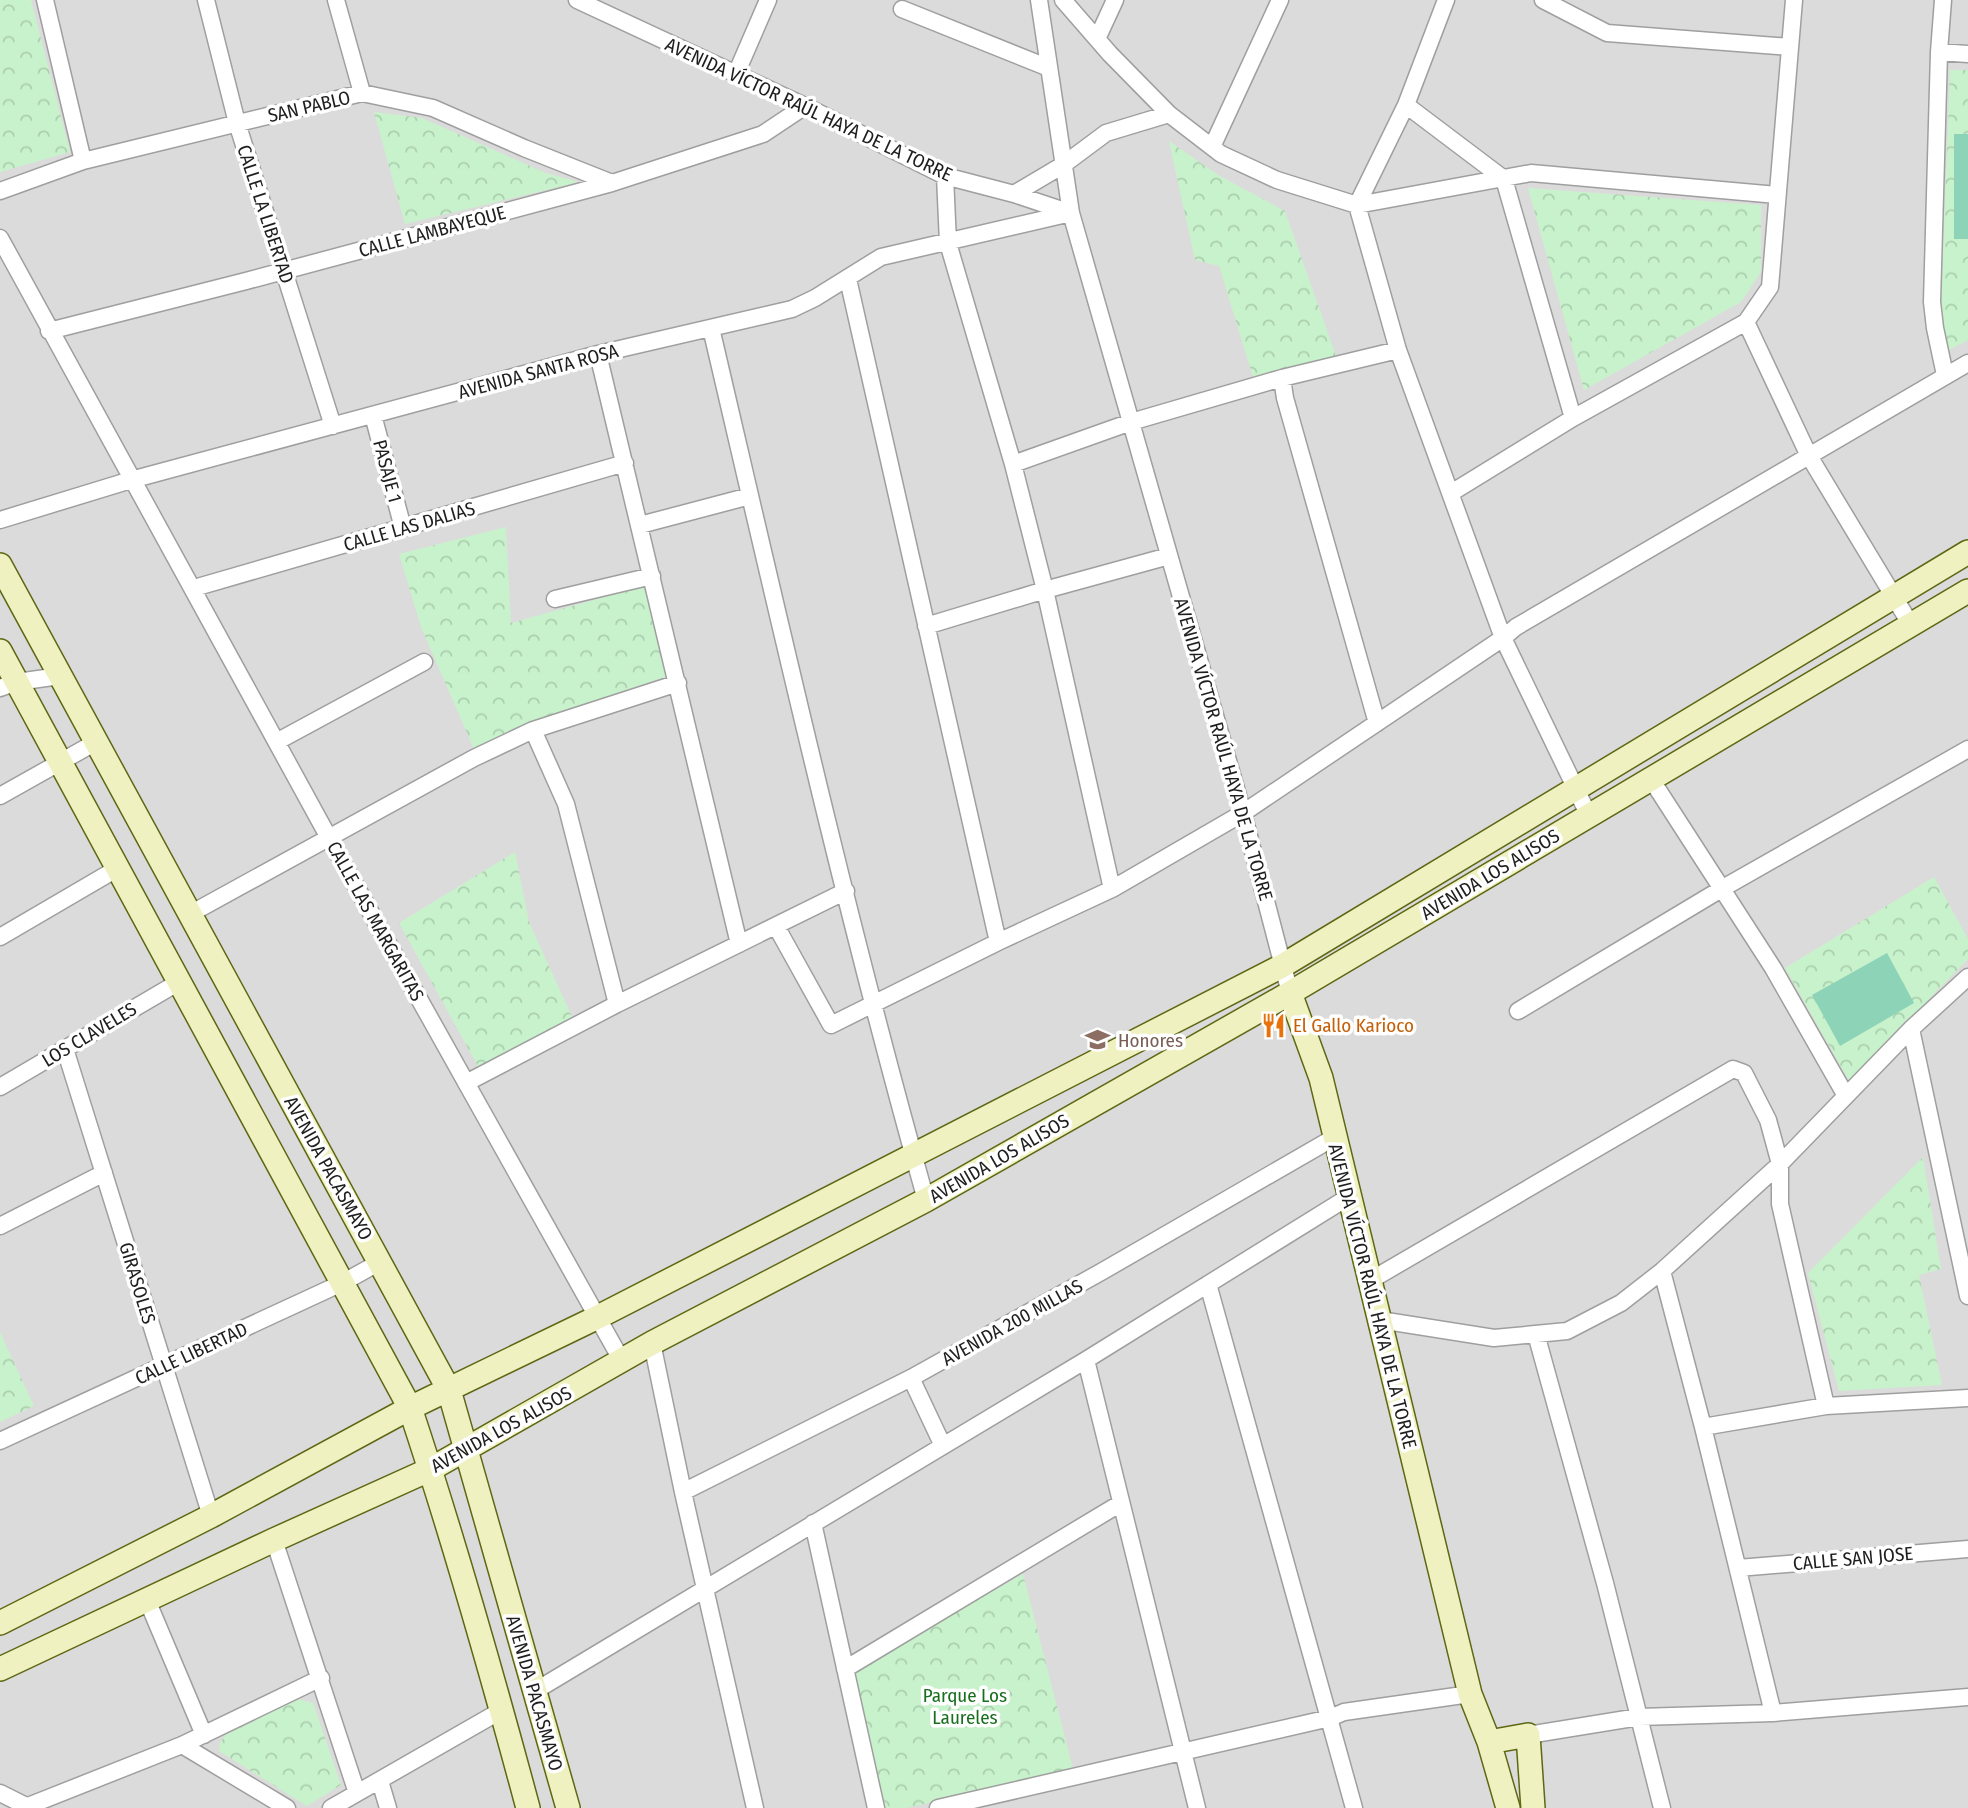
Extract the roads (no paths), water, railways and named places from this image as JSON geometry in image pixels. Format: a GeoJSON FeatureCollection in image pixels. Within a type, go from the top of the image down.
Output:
{"type":"FeatureCollection","features":[{"type":"Feature","properties":{"kind":"street"},"geometry":{"type":"LineString","coordinates":[[45,0],[83,161]]}},
{"type":"Feature","properties":{"kind":"street","name":"CALLE LA LIBERTAD"},"geometry":{"type":"LineString","coordinates":[[206,0],[237,123],[332,426]]}},
{"type":"Feature","properties":{"kind":"street"},"geometry":{"type":"LineString","coordinates":[[336,0],[362,93]]}},
{"type":"Feature","properties":{"kind":"street","name":"AVENIDA VÍCTOR RAÚL HAYA DE LA TORRE"},"geometry":{"type":"LineString","coordinates":[[577,0],[806,106],[945,176],[1014,194],[1070,213],[1242,813],[1282,966],[1321,1078],[1470,1694],[1489,1742],[1508,1808]]}},
{"type":"Feature","properties":{"kind":"street"},"geometry":{"type":"LineString","coordinates":[[611,16],[618,0]]}},
{"type":"Feature","properties":{"kind":"street"},"geometry":{"type":"LineString","coordinates":[[736,74],[768,0]]}},
{"type":"Feature","properties":{"kind":"street"},"geometry":{"type":"LineString","coordinates":[[1038,0],[1070,213]]}},
{"type":"Feature","properties":{"kind":"street"},"geometry":{"type":"LineString","coordinates":[[1063,0],[1169,114],[1212,147],[1277,180],[1357,205],[1531,173],[1777,195]]}},
{"type":"Feature","properties":{"kind":"street"},"geometry":{"type":"LineString","coordinates":[[1097,39],[1115,0]]}},
{"type":"Feature","properties":{"kind":"street"},"geometry":{"type":"LineString","coordinates":[[1212,147],[1280,0]]}},
{"type":"Feature","properties":{"kind":"street"},"geometry":{"type":"LineString","coordinates":[[1446,0],[1406,106],[1357,205],[1398,350],[1503,638],[1589,816]]}},
{"type":"Feature","properties":{"kind":"street"},"geometry":{"type":"LineString","coordinates":[[1543,0],[1606,33],[1790,47]]}},
{"type":"Feature","properties":{"kind":"street"},"geometry":{"type":"LineString","coordinates":[[1451,494],[1573,418],[1746,321],[1770,287],[1794,0]]}},
{"type":"Feature","properties":{"kind":"street"},"geometry":{"type":"LineString","coordinates":[[1943,0],[1939,52],[1932,302],[1945,375]]}},
{"type":"Feature","properties":{"kind":"street"},"geometry":{"type":"LineString","coordinates":[[902,9],[1049,68]]}},
{"type":"Feature","properties":{"kind":"street"},"geometry":{"type":"LineString","coordinates":[[1939,52],[1968,54]]}},
{"type":"Feature","properties":{"kind":"street","name":"SAN PABLO"},"geometry":{"type":"LineString","coordinates":[[0,191],[83,161],[362,93],[433,108],[612,183]]}},
{"type":"Feature","properties":{"kind":"street","name":"CALLE LAMBAYEQUE"},"geometry":{"type":"LineString","coordinates":[[49,331],[612,183],[763,134],[806,106]]}},
{"type":"Feature","properties":{"kind":"street"},"geometry":{"type":"LineString","coordinates":[[1406,106],[1504,178],[1573,418]]}},
{"type":"Feature","properties":{"kind":"street"},"geometry":{"type":"LineString","coordinates":[[1014,194],[1063,165],[1106,133],[1169,114]]}},
{"type":"Feature","properties":{"kind":"street"},"geometry":{"type":"LineString","coordinates":[[945,176],[948,243],[1013,464],[1045,590],[1112,889]]}},
{"type":"Feature","properties":{"kind":"street","name":"AVENIDA SANTA ROSA"},"geometry":{"type":"LineString","coordinates":[[0,520],[131,480],[598,354],[792,309],[848,279],[881,257],[1070,213]]}},
{"type":"Feature","properties":{"kind":"street","name":"CALLE LAS MARGARITAS"},"geometry":{"type":"LineString","coordinates":[[0,239],[329,838],[622,1361]]}},
{"type":"Feature","properties":{"kind":"street"},"geometry":{"type":"LineString","coordinates":[[848,279],[998,942]]}},
{"type":"Feature","properties":{"kind":"street"},"geometry":{"type":"LineString","coordinates":[[1746,321],[1809,456],[1911,625]]}},
{"type":"Feature","properties":{"kind":"street"},"geometry":{"type":"LineString","coordinates":[[711,328],[796,694],[873,1006],[926,1200]]}},
{"type":"Feature","properties":{"kind":"street"},"geometry":{"type":"LineString","coordinates":[[1013,464],[1131,422],[1282,378],[1398,350]]}},
{"type":"Feature","properties":{"kind":"street"},"geometry":{"type":"LineString","coordinates":[[598,354],[739,944]]}},
{"type":"Feature","properties":{"kind":"street"},"geometry":{"type":"LineString","coordinates":[[776,926],[831,1025],[873,1006],[998,942],[1112,889],[1242,813],[1516,627],[1968,363]]}},
{"type":"Feature","properties":{"kind":"street"},"geometry":{"type":"LineString","coordinates":[[1282,378],[1284,398],[1377,723]]}},
{"type":"Feature","properties":{"kind":"street","name":"PASAJE 1"},"geometry":{"type":"LineString","coordinates":[[373,415],[403,528]]}},
{"type":"Feature","properties":{"kind":"street","name":"CALLE LAS DALIAS"},"geometry":{"type":"LineString","coordinates":[[194,588],[625,463]]}},
{"type":"Feature","properties":{"kind":"street"},"geometry":{"type":"LineString","coordinates":[[640,525],[750,496]]}},
{"type":"Feature","properties":{"kind":"street","name":"AVENIDA LOS ALISOS"},"geometry":{"type":"LineString","coordinates":[[0,1623],[211,1516],[410,1408],[598,1317],[1282,966],[1968,552]]}},
{"type":"Feature","properties":{"kind":"street"},"geometry":{"type":"LineString","coordinates":[[926,626],[1169,556]]}},
{"type":"Feature","properties":{"kind":"street","name":"AVENIDA PACASMAYO"},"geometry":{"type":"LineString","coordinates":[[0,565],[449,1390],[568,1808]]}},
{"type":"Feature","properties":{"kind":"street"},"geometry":{"type":"LineString","coordinates":[[555,599],[652,576]]}},
{"type":"Feature","properties":{"kind":"street","name":"AVENIDA LOS ALISOS"},"geometry":{"type":"LineString","coordinates":[[0,1669],[430,1469],[652,1343],[926,1200],[1290,993],[1968,591]]}},
{"type":"Feature","properties":{"kind":"street","name":"AVENIDA PACASMAYO"},"geometry":{"type":"LineString","coordinates":[[0,651],[8,685],[61,763],[410,1408],[502,1710],[528,1808]]}},
{"type":"Feature","properties":{"kind":"street"},"geometry":{"type":"LineString","coordinates":[[278,741],[424,662]]}},
{"type":"Feature","properties":{"kind":"street"},"geometry":{"type":"LineString","coordinates":[[8,685],[60,676]]}},
{"type":"Feature","properties":{"kind":"street"},"geometry":{"type":"LineString","coordinates":[[190,914],[474,758],[533,730],[678,682]]}},
{"type":"Feature","properties":{"kind":"street"},"geometry":{"type":"LineString","coordinates":[[533,730],[566,804],[617,1004]]}},
{"type":"Feature","properties":{"kind":"street"},"geometry":{"type":"LineString","coordinates":[[0,796],[96,742]]}},
{"type":"Feature","properties":{"kind":"street"},"geometry":{"type":"LineString","coordinates":[[1518,1011],[1723,888],[1968,749]]}},
{"type":"Feature","properties":{"kind":"street"},"geometry":{"type":"LineString","coordinates":[[1651,779],[1773,968],[1846,1096]]}},
{"type":"Feature","properties":{"kind":"street"},"geometry":{"type":"LineString","coordinates":[[0,937],[118,868]]}},
{"type":"Feature","properties":{"kind":"street"},"geometry":{"type":"LineString","coordinates":[[466,1083],[617,1004],[846,891]]}},
{"type":"Feature","properties":{"kind":"street"},"geometry":{"type":"LineString","coordinates":[[1380,1320],[1494,1338],[1567,1331],[1621,1303],[1662,1271],[1780,1164],[1911,1029],[1968,977]]}},
{"type":"Feature","properties":{"kind":"street","name":"LOS CLAVELES"},"geometry":{"type":"LineString","coordinates":[[0,1087],[179,982]]}},
{"type":"Feature","properties":{"kind":"street"},"geometry":{"type":"LineString","coordinates":[[1911,1029],[1968,1296]]}},
{"type":"Feature","properties":{"kind":"street","name":"GIRASOLES"},"geometry":{"type":"LineString","coordinates":[[65,1049],[211,1516]]}},
{"type":"Feature","properties":{"kind":"street"},"geometry":{"type":"LineString","coordinates":[[1371,1280],[1733,1069],[1744,1073],[1768,1120],[1780,1164],[1780,1204],[1826,1406]]}},
{"type":"Feature","properties":{"kind":"street","name":"AVENIDA 200 MILLAS"},"geometry":{"type":"LineString","coordinates":[[682,1492],[911,1378],[1335,1137]]}},
{"type":"Feature","properties":{"kind":"street"},"geometry":{"type":"LineString","coordinates":[[0,1226],[104,1173]]}},
{"type":"Feature","properties":{"kind":"street"},"geometry":{"type":"LineString","coordinates":[[535,1690],[1086,1360],[1350,1196]]}},
{"type":"Feature","properties":{"kind":"street","name":"CALLE LIBERTAD"},"geometry":{"type":"LineString","coordinates":[[0,1441],[342,1283],[380,1262]]}},
{"type":"Feature","properties":{"kind":"street"},"geometry":{"type":"LineString","coordinates":[[1662,1271],[1773,1713]]}},
{"type":"Feature","properties":{"kind":"street"},"geometry":{"type":"LineString","coordinates":[[1208,1284],[1354,1808]]}},
{"type":"Feature","properties":{"kind":"street"},"geometry":{"type":"LineString","coordinates":[[1536,1334],[1599,1558],[1662,1808]]}},
{"type":"Feature","properties":{"kind":"street"},"geometry":{"type":"LineString","coordinates":[[652,1343],[682,1492],[755,1808]]}},
{"type":"Feature","properties":{"kind":"street"},"geometry":{"type":"LineString","coordinates":[[1086,1360],[1197,1808]]}},
{"type":"Feature","properties":{"kind":"street"},"geometry":{"type":"LineString","coordinates":[[911,1378],[943,1446]]}},
{"type":"Feature","properties":{"kind":"street"},"geometry":{"type":"LineString","coordinates":[[1703,1427],[1826,1406],[1968,1398]]}},
{"type":"Feature","properties":{"kind":"street"},"geometry":{"type":"LineString","coordinates":[[845,1669],[1121,1503]]}},
{"type":"Feature","properties":{"kind":"street"},"geometry":{"type":"LineString","coordinates":[[813,1523],[876,1808]]}},
{"type":"Feature","properties":{"kind":"street"},"geometry":{"type":"LineString","coordinates":[[274,1540],[357,1793]]}},
{"type":"Feature","properties":{"kind":"street","name":"CALLE SAN JOSE"},"geometry":{"type":"LineString","coordinates":[[1738,1568],[1968,1549]]}},
{"type":"Feature","properties":{"kind":"street"},"geometry":{"type":"LineString","coordinates":[[147,1600],[204,1735]]}},
{"type":"Feature","properties":{"kind":"street"},"geometry":{"type":"LineString","coordinates":[[0,1793],[27,1807],[182,1745],[321,1678]]}},
{"type":"Feature","properties":{"kind":"street"},"geometry":{"type":"LineString","coordinates":[[938,1808],[1330,1718],[1344,1712],[1470,1694]]}},
{"type":"Feature","properties":{"kind":"street"},"geometry":{"type":"LineString","coordinates":[[1489,1742],[1639,1717],[1773,1713],[1968,1697]]}},
{"type":"Feature","properties":{"kind":"street"},"geometry":{"type":"LineString","coordinates":[[331,1808],[502,1710]]}},
{"type":"Feature","properties":{"kind":"street"},"geometry":{"type":"LineString","coordinates":[[1528,1735],[1533,1808]]}},
{"type":"Feature","properties":{"kind":"street"},"geometry":{"type":"LineString","coordinates":[[182,1745],[288,1808]]}},
{"type":"Feature","properties":{"kind":"street"},"geometry":{"type":"LineString","coordinates":[[380,1781],[388,1808]]}},
{"type":"Feature","properties":{"kind":"place","name":"El Gallo Karioco"},"geometry":{"type":"Point","coordinates":[1273,1025]}},
{"type":"Feature","properties":{"kind":"place","name":"Honores"},"geometry":{"type":"Point","coordinates":[1098,1040]}},
{"type":"Feature","properties":{"kind":"park label","name":"Parque Los Laureles"},"geometry":{"type":"Point","coordinates":[965,1706]}}]}
